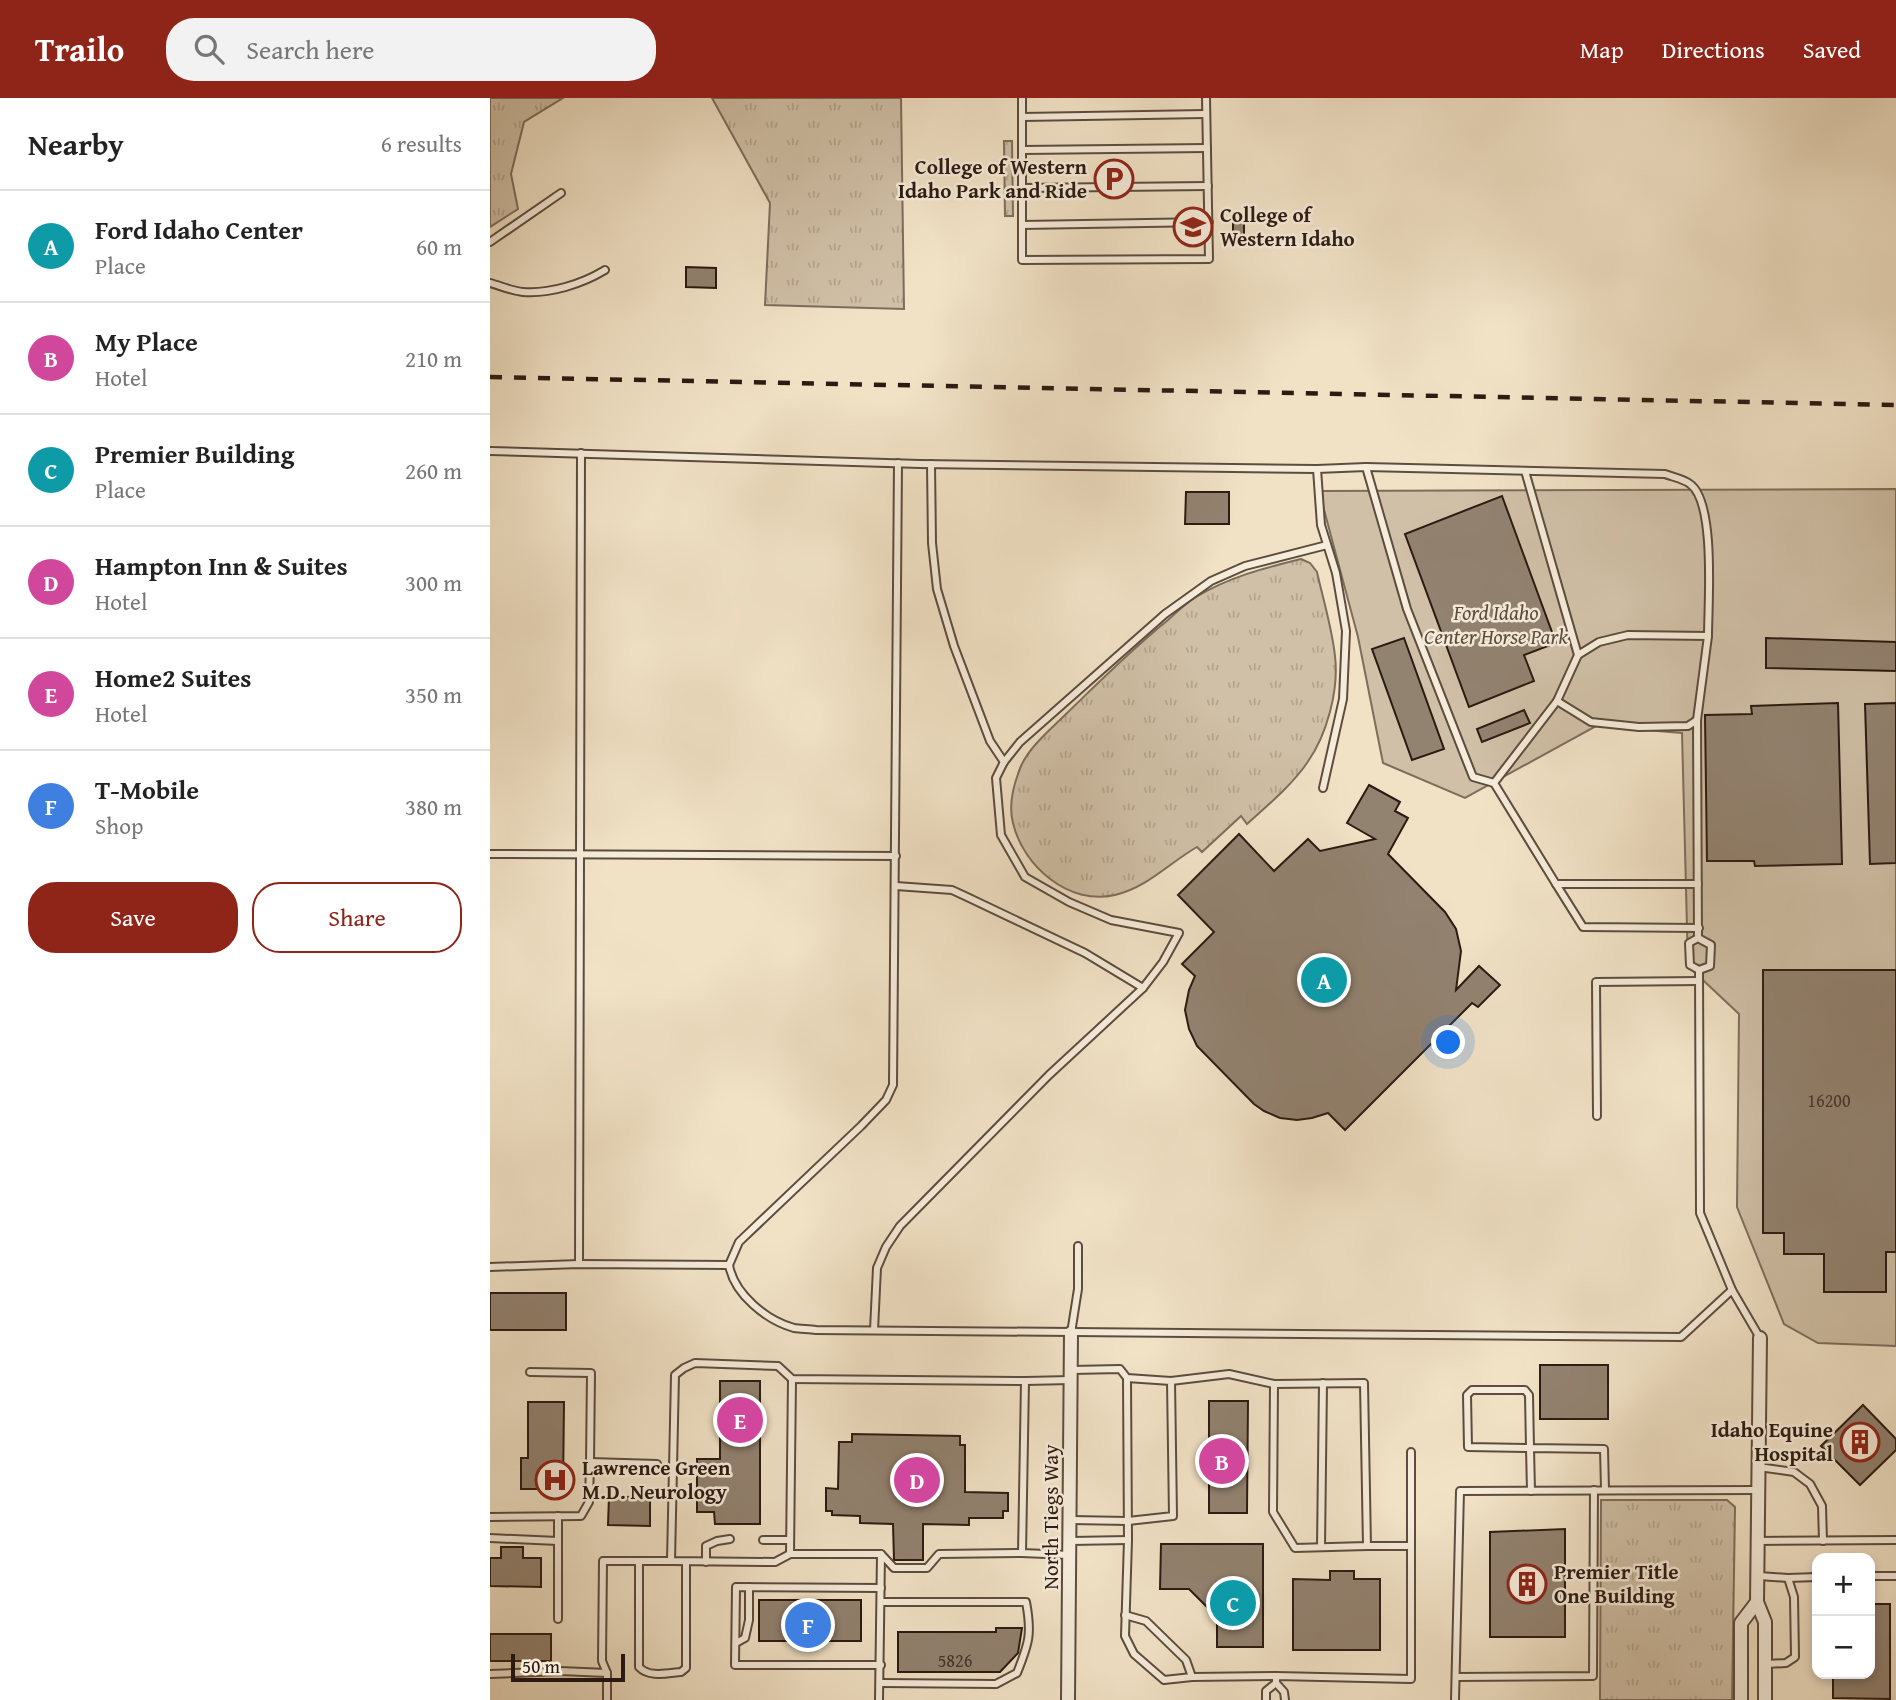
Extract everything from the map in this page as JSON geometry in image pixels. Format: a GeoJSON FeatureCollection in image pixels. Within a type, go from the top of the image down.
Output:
{"type":"FeatureCollection","features":[{"type":"Feature","properties":{"kind":"street","name":"North Tiegs Way"},"geometry":{"type":"LineString","coordinates":[[1068,1700],[1071,1334]]}},
{"type":"Feature","properties":{"kind":"street"},"geometry":{"type":"LineString","coordinates":[[1760,1338],[1757,1602],[1765,1622],[1765,1700]]}},
{"type":"Feature","properties":{"kind":"street"},"geometry":{"type":"LineString","coordinates":[[1741,1700],[1741,1623],[1757,1602]]}},
{"type":"Feature","properties":{"kind":"lane"},"geometry":{"type":"LineString","coordinates":[[1022,98],[1023,260],[1209,258],[1206,98]]}},
{"type":"Feature","properties":{"kind":"lane"},"geometry":{"type":"LineString","coordinates":[[1022,117],[1206,114]]}},
{"type":"Feature","properties":{"kind":"lane"},"geometry":{"type":"LineString","coordinates":[[1022,150],[1207,148]]}},
{"type":"Feature","properties":{"kind":"lane"},"geometry":{"type":"LineString","coordinates":[[1022,188],[1208,186]]}},
{"type":"Feature","properties":{"kind":"lane"},"geometry":{"type":"LineString","coordinates":[[490,242],[561,193]]}},
{"type":"Feature","properties":{"kind":"lane"},"geometry":{"type":"LineString","coordinates":[[1022,225],[1209,222]]}},
{"type":"Feature","properties":{"kind":"lane"},"geometry":{"type":"LineString","coordinates":[[490,283],[523,292],[553,290],[605,271]]}},
{"type":"Feature","properties":{"kind":"lane"},"geometry":{"type":"LineString","coordinates":[[490,451],[931,464],[1317,469],[1366,467],[1665,474],[1690,484],[1700,495],[1709,534],[1708,636],[1697,720],[1698,938]]}},
{"type":"Feature","properties":{"kind":"lane"},"geometry":{"type":"LineString","coordinates":[[579,1264],[581,453]]}},
{"type":"Feature","properties":{"kind":"lane"},"geometry":{"type":"LineString","coordinates":[[898,463],[893,1085],[886,1100],[861,1126],[739,1242],[729,1265],[731,1276],[750,1302],[773,1319],[795,1328],[816,1330],[1681,1337],[1732,1290]]}},
{"type":"Feature","properties":{"kind":"lane"},"geometry":{"type":"LineString","coordinates":[[931,464],[932,543],[937,589],[954,646],[990,741],[1004,762]]}},
{"type":"Feature","properties":{"kind":"lane"},"geometry":{"type":"LineString","coordinates":[[1366,467],[1407,608],[1473,777],[1494,783],[1583,927],[1699,928]]}},
{"type":"Feature","properties":{"kind":"lane"},"geometry":{"type":"LineString","coordinates":[[1317,469],[1321,525],[1336,573],[1346,631],[1343,699],[1323,788]]}},
{"type":"Feature","properties":{"kind":"lane"},"geometry":{"type":"LineString","coordinates":[[1525,471],[1578,655]]}},
{"type":"Feature","properties":{"kind":"lane"},"geometry":{"type":"LineString","coordinates":[[874,1330],[877,1268],[886,1247],[900,1226],[1049,1075],[1143,988],[1163,962],[1179,933],[1111,920],[1069,902],[1025,877],[1001,835],[996,778],[1004,762],[1020,742],[1165,614],[1211,581],[1245,566],[1327,545]]}},
{"type":"Feature","properties":{"kind":"lane"},"geometry":{"type":"LineString","coordinates":[[1494,783],[1557,701],[1578,655],[1599,642],[1628,635],[1708,636]]}},
{"type":"Feature","properties":{"kind":"lane"},"geometry":{"type":"LineString","coordinates":[[1557,701],[1591,722],[1639,727],[1688,726],[1697,720]]}},
{"type":"Feature","properties":{"kind":"lane"},"geometry":{"type":"LineString","coordinates":[[490,854],[896,856]]}},
{"type":"Feature","properties":{"kind":"lane"},"geometry":{"type":"LineString","coordinates":[[1556,884],[1698,884]]}},
{"type":"Feature","properties":{"kind":"lane"},"geometry":{"type":"LineString","coordinates":[[896,886],[951,890],[1085,953],[1143,988]]}},
{"type":"Feature","properties":{"kind":"lane"},"geometry":{"type":"LineString","coordinates":[[1698,938],[1711,944],[1710,966],[1699,970],[1690,965],[1689,943],[1698,938]]}},
{"type":"Feature","properties":{"kind":"lane"},"geometry":{"type":"LineString","coordinates":[[1699,970],[1699,1213],[1732,1290],[1760,1338]]}},
{"type":"Feature","properties":{"kind":"lane"},"geometry":{"type":"LineString","coordinates":[[1597,1116],[1596,982],[1699,981]]}},
{"type":"Feature","properties":{"kind":"lane"},"geometry":{"type":"LineString","coordinates":[[1071,1334],[1078,1289],[1078,1246]]}},
{"type":"Feature","properties":{"kind":"lane"},"geometry":{"type":"LineString","coordinates":[[490,1267],[579,1264],[729,1265]]}},
{"type":"Feature","properties":{"kind":"lane"},"geometry":{"type":"LineString","coordinates":[[671,1561],[675,1375],[695,1363],[778,1366],[792,1379],[1025,1381],[1119,1369],[1127,1378],[1128,1540],[1125,1636],[1134,1654],[1164,1680],[1192,1677],[1276,1680],[1411,1679],[1411,1452]]}},
{"type":"Feature","properties":{"kind":"lane"},"geometry":{"type":"LineString","coordinates":[[490,1517],[581,1516],[589,1502],[592,1373],[530,1372]]}},
{"type":"Feature","properties":{"kind":"lane"},"geometry":{"type":"LineString","coordinates":[[1127,1378],[1171,1381],[1228,1374],[1274,1384],[1364,1383],[1367,1546]]}},
{"type":"Feature","properties":{"kind":"lane"},"geometry":{"type":"LineString","coordinates":[[790,1554],[792,1379]]}},
{"type":"Feature","properties":{"kind":"lane"},"geometry":{"type":"LineString","coordinates":[[1022,1553],[1025,1381]]}},
{"type":"Feature","properties":{"kind":"lane"},"geometry":{"type":"LineString","coordinates":[[1070,1520],[1128,1521],[1172,1516],[1171,1381]]}},
{"type":"Feature","properties":{"kind":"lane"},"geometry":{"type":"LineString","coordinates":[[1321,1547],[1323,1383]]}},
{"type":"Feature","properties":{"kind":"lane"},"geometry":{"type":"LineString","coordinates":[[1274,1384],[1273,1513],[1295,1548],[1411,1546]]}},
{"type":"Feature","properties":{"kind":"lane"},"geometry":{"type":"LineString","coordinates":[[1531,1491],[1530,1448],[1528,1392],[1523,1389],[1477,1389],[1469,1392],[1468,1447],[1530,1448],[1604,1449],[1605,1490]]}},
{"type":"Feature","properties":{"kind":"lane"},"geometry":{"type":"LineString","coordinates":[[590,1462],[657,1464]]}},
{"type":"Feature","properties":{"kind":"lane"},"geometry":{"type":"LineString","coordinates":[[1758,1467],[1794,1472],[1810,1484],[1822,1506],[1823,1541]]}},
{"type":"Feature","properties":{"kind":"lane"},"geometry":{"type":"LineString","coordinates":[[1455,1677],[1593,1676],[1594,1490]]}},
{"type":"Feature","properties":{"kind":"lane"},"geometry":{"type":"LineString","coordinates":[[1455,1700],[1460,1491],[1759,1490]]}},
{"type":"Feature","properties":{"kind":"lane"},"geometry":{"type":"LineString","coordinates":[[558,1516],[558,1619]]}},
{"type":"Feature","properties":{"kind":"lane"},"geometry":{"type":"LineString","coordinates":[[490,1538],[558,1541]]}},
{"type":"Feature","properties":{"kind":"lane"},"geometry":{"type":"LineString","coordinates":[[706,1562],[706,1546],[730,1539]]}},
{"type":"Feature","properties":{"kind":"lane"},"geometry":{"type":"LineString","coordinates":[[763,1540],[790,1540]]}},
{"type":"Feature","properties":{"kind":"lane"},"geometry":{"type":"LineString","coordinates":[[1070,1541],[1128,1540]]}},
{"type":"Feature","properties":{"kind":"lane"},"geometry":{"type":"LineString","coordinates":[[1758,1541],[1896,1540]]}},
{"type":"Feature","properties":{"kind":"lane"},"geometry":{"type":"LineString","coordinates":[[607,1700],[607,1673],[602,1661],[604,1561],[775,1562],[790,1554],[881,1554],[894,1568],[927,1569],[939,1555],[1070,1555]]}},
{"type":"Feature","properties":{"kind":"lane"},"geometry":{"type":"LineString","coordinates":[[879,1700],[881,1554]]}},
{"type":"Feature","properties":{"kind":"lane"},"geometry":{"type":"LineString","coordinates":[[639,1561],[639,1667],[650,1674],[681,1672],[685,1668],[685,1562]]}},
{"type":"Feature","properties":{"kind":"lane"},"geometry":{"type":"LineString","coordinates":[[1759,1576],[1812,1577]]}},
{"type":"Feature","properties":{"kind":"lane"},"geometry":{"type":"LineString","coordinates":[[1875,1576],[1896,1576]]}},
{"type":"Feature","properties":{"kind":"lane"},"geometry":{"type":"LineString","coordinates":[[1765,1664],[1786,1663],[1795,1657],[1794,1597],[1788,1578]]}},
{"type":"Feature","properties":{"kind":"lane"},"geometry":{"type":"LineString","coordinates":[[881,1588],[736,1587],[736,1665],[881,1665]]}},
{"type":"Feature","properties":{"kind":"lane"},"geometry":{"type":"LineString","coordinates":[[736,1643],[744,1638],[749,1620],[749,1587]]}},
{"type":"Feature","properties":{"kind":"lane"},"geometry":{"type":"LineString","coordinates":[[881,1602],[1026,1602],[1030,1622],[1030,1641],[1017,1673],[996,1684],[881,1684]]}},
{"type":"Feature","properties":{"kind":"lane"},"geometry":{"type":"LineString","coordinates":[[1125,1615],[1146,1621],[1186,1660],[1192,1677]]}},
{"type":"Feature","properties":{"kind":"lane"},"geometry":{"type":"LineString","coordinates":[[490,1674],[560,1671],[607,1673]]}},
{"type":"Feature","properties":{"kind":"lane"},"geometry":{"type":"LineString","coordinates":[[1266,1700],[1266,1691],[1276,1680]]}},
{"type":"Feature","properties":{"kind":"lane"},"geometry":{"type":"LineString","coordinates":[[1276,1680],[1284,1692],[1284,1700]]}},
{"type":"Feature","properties":{"kind":"green space"},"geometry":{"type":"Polygon","coordinates":[[[490,98],[563,98],[524,122],[511,174],[518,209],[490,227],[490,98]]]}},
{"type":"Feature","properties":{"kind":"green space"},"geometry":{"type":"Polygon","coordinates":[[[712,98],[901,98],[904,309],[765,305],[770,203],[712,98]]]}},
{"type":"Feature","properties":{"kind":"green space"},"geometry":{"type":"Polygon","coordinates":[[[1004,141],[1012,141],[1013,216],[1005,216],[1004,141]]]}},
{"type":"Feature","properties":{"kind":"green space","name":"Ford Idaho Center Horse Park"},"geometry":{"type":"Polygon","coordinates":[[[1896,489],[1896,1346],[1818,1343],[1784,1324],[1737,1207],[1739,1014],[1688,966],[1682,733],[1596,726],[1465,798],[1383,763],[1358,637],[1319,491],[1896,489]]]}},
{"type":"Feature","properties":{"kind":"green space"},"geometry":{"type":"Polygon","coordinates":[[[1301,559],[1310,563],[1317,572],[1332,635],[1336,669],[1326,726],[1314,752],[1301,771],[1247,824],[1241,816],[1202,852],[1197,847],[1148,881],[1127,891],[1098,897],[1065,888],[1050,879],[1027,854],[1013,823],[1011,801],[1014,786],[1021,766],[1030,752],[1116,666],[1192,599],[1234,579],[1301,559]]]}},
{"type":"Feature","properties":{"kind":"green space"},"geometry":{"type":"Polygon","coordinates":[[[1601,1500],[1727,1500],[1735,1507],[1732,1700],[1600,1700],[1601,1500]]]}},
{"type":"Feature","properties":{"kind":"building"},"geometry":{"type":"Polygon","coordinates":[[[1233,216],[1244,216],[1244,241],[1233,241],[1233,216]]]}},
{"type":"Feature","properties":{"kind":"building"},"geometry":{"type":"Polygon","coordinates":[[[686,267],[716,268],[716,288],[686,287],[686,267]]]}},
{"type":"Feature","properties":{"kind":"building"},"geometry":{"type":"Polygon","coordinates":[[[1186,492],[1229,492],[1229,524],[1185,524],[1186,492]]]}},
{"type":"Feature","properties":{"kind":"building"},"geometry":{"type":"Polygon","coordinates":[[[1502,496],[1556,643],[1524,655],[1534,681],[1469,707],[1405,534],[1502,496]]]}},
{"type":"Feature","properties":{"kind":"building"},"geometry":{"type":"Polygon","coordinates":[[[1404,638],[1444,749],[1412,760],[1372,649],[1404,638]]]}},
{"type":"Feature","properties":{"kind":"building"},"geometry":{"type":"Polygon","coordinates":[[[1766,638],[1896,642],[1896,671],[1766,668],[1766,638]]]}},
{"type":"Feature","properties":{"kind":"building"},"geometry":{"type":"Polygon","coordinates":[[[1838,703],[1842,864],[1755,866],[1754,861],[1707,861],[1705,715],[1752,714],[1751,706],[1838,703]]]}},
{"type":"Feature","properties":{"kind":"building"},"geometry":{"type":"Polygon","coordinates":[[[1896,703],[1896,863],[1870,864],[1865,704],[1896,703]]]}},
{"type":"Feature","properties":{"kind":"building"},"geometry":{"type":"Polygon","coordinates":[[[1524,710],[1530,723],[1482,742],[1477,729],[1524,710]]]}},
{"type":"Feature","properties":{"kind":"building"},"geometry":{"type":"Polygon","coordinates":[[[1369,785],[1400,802],[1395,811],[1408,818],[1388,854],[1445,912],[1456,929],[1461,951],[1456,990],[1479,966],[1500,985],[1478,1007],[1472,1003],[1345,1130],[1328,1113],[1297,1120],[1280,1118],[1264,1111],[1197,1046],[1189,1029],[1185,1010],[1195,976],[1182,964],[1214,932],[1178,895],[1239,834],[1274,871],[1308,839],[1320,851],[1375,839],[1347,823],[1369,785]]]}},
{"type":"Feature","properties":{"kind":"building"},"geometry":{"type":"Polygon","coordinates":[[[1763,970],[1896,970],[1896,1252],[1886,1252],[1886,1292],[1824,1292],[1824,1254],[1784,1254],[1784,1233],[1763,1233],[1763,970]]]}},
{"type":"Feature","properties":{"kind":"building"},"geometry":{"type":"Polygon","coordinates":[[[490,1293],[566,1293],[566,1330],[490,1330],[490,1293]]]}},
{"type":"Feature","properties":{"kind":"building"},"geometry":{"type":"Polygon","coordinates":[[[1540,1365],[1608,1365],[1608,1419],[1540,1419],[1540,1365]]]}},
{"type":"Feature","properties":{"kind":"building"},"geometry":{"type":"Polygon","coordinates":[[[720,1381],[760,1381],[760,1524],[715,1524],[714,1512],[697,1512],[697,1459],[720,1459],[720,1381]]]}},
{"type":"Feature","properties":{"kind":"building"},"geometry":{"type":"Polygon","coordinates":[[[1209,1401],[1248,1401],[1247,1513],[1209,1513],[1209,1401]]]}},
{"type":"Feature","properties":{"kind":"building"},"geometry":{"type":"Polygon","coordinates":[[[528,1402],[564,1402],[563,1489],[521,1489],[521,1458],[528,1458],[528,1402]]]}},
{"type":"Feature","properties":{"kind":"building","name":"Idaho Equine Hospital"},"geometry":{"type":"Polygon","coordinates":[[[1863,1405],[1896,1439],[1896,1450],[1860,1485],[1821,1446],[1863,1405]]]}},
{"type":"Feature","properties":{"kind":"building"},"geometry":{"type":"Polygon","coordinates":[[[852,1434],[960,1436],[960,1445],[965,1445],[965,1492],[1008,1493],[1008,1511],[1003,1511],[1003,1518],[969,1518],[969,1525],[923,1524],[923,1560],[894,1560],[893,1524],[860,1523],[860,1516],[832,1515],[832,1511],[826,1511],[826,1488],[838,1489],[839,1442],[852,1442],[852,1434]]]}},
{"type":"Feature","properties":{"kind":"building"},"geometry":{"type":"Polygon","coordinates":[[[609,1496],[650,1498],[650,1526],[608,1525],[609,1496]]]}},
{"type":"Feature","properties":{"kind":"building","name":"Premier Title One Building"},"geometry":{"type":"Polygon","coordinates":[[[1565,1529],[1565,1637],[1490,1637],[1490,1532],[1565,1529]]]}},
{"type":"Feature","properties":{"kind":"building"},"geometry":{"type":"Polygon","coordinates":[[[1161,1544],[1263,1544],[1263,1647],[1217,1647],[1217,1617],[1189,1589],[1160,1589],[1161,1544]]]}},
{"type":"Feature","properties":{"kind":"building"},"geometry":{"type":"Polygon","coordinates":[[[501,1547],[523,1547],[523,1558],[541,1558],[541,1587],[490,1586],[490,1558],[501,1558],[501,1547]]]}},
{"type":"Feature","properties":{"kind":"building"},"geometry":{"type":"Polygon","coordinates":[[[1330,1571],[1354,1571],[1354,1579],[1380,1579],[1380,1650],[1293,1650],[1293,1579],[1330,1580],[1330,1571]]]}},
{"type":"Feature","properties":{"kind":"building"},"geometry":{"type":"Polygon","coordinates":[[[759,1600],[861,1600],[861,1641],[759,1641],[759,1600]]]}},
{"type":"Feature","properties":{"kind":"building"},"geometry":{"type":"Polygon","coordinates":[[[1875,1604],[1890,1604],[1890,1699],[1833,1698],[1833,1679],[1875,1679],[1875,1604]]]}},
{"type":"Feature","properties":{"kind":"building"},"geometry":{"type":"Polygon","coordinates":[[[996,1628],[1022,1628],[1018,1653],[1000,1672],[898,1672],[898,1632],[996,1632],[996,1628]]]}},
{"type":"Feature","properties":{"kind":"building"},"geometry":{"type":"Polygon","coordinates":[[[490,1634],[551,1634],[551,1661],[490,1661],[490,1634]]]}},
{"type":"Feature","properties":{"kind":"railway"},"geometry":{"type":"LineString","coordinates":[[490,377],[1896,405]]}},
{"type":"Feature","properties":{"kind":"place","name":"College of Western Idaho Park and Ride"},"geometry":{"type":"Point","coordinates":[1114,179]}},
{"type":"Feature","properties":{"kind":"place","name":"College of Western Idaho"},"geometry":{"type":"Point","coordinates":[1193,227]}},
{"type":"Feature","properties":{"kind":"place","name":"Ford Idaho Center"},"geometry":{"type":"Point","coordinates":[1324,980]}},
{"type":"Feature","properties":{"kind":"place","name":"Home2 Suites"},"geometry":{"type":"Point","coordinates":[740,1420]}},
{"type":"Feature","properties":{"kind":"place","name":"Idaho Equine Hospital"},"geometry":{"type":"Point","coordinates":[1860,1442]}},
{"type":"Feature","properties":{"kind":"place","name":"My Place"},"geometry":{"type":"Point","coordinates":[1222,1461]}},
{"type":"Feature","properties":{"kind":"place","name":"Lawrence Green M.D. Neurology"},"geometry":{"type":"Point","coordinates":[555,1480]}},
{"type":"Feature","properties":{"kind":"place","name":"Hampton Inn & Suites"},"geometry":{"type":"Point","coordinates":[917,1480]}},
{"type":"Feature","properties":{"kind":"place","name":"Premier Title One Building"},"geometry":{"type":"Point","coordinates":[1527,1584]}},
{"type":"Feature","properties":{"kind":"place","name":"Premier Building"},"geometry":{"type":"Point","coordinates":[1233,1603]}},
{"type":"Feature","properties":{"kind":"place","name":"T-Mobile"},"geometry":{"type":"Point","coordinates":[808,1625]}}]}
